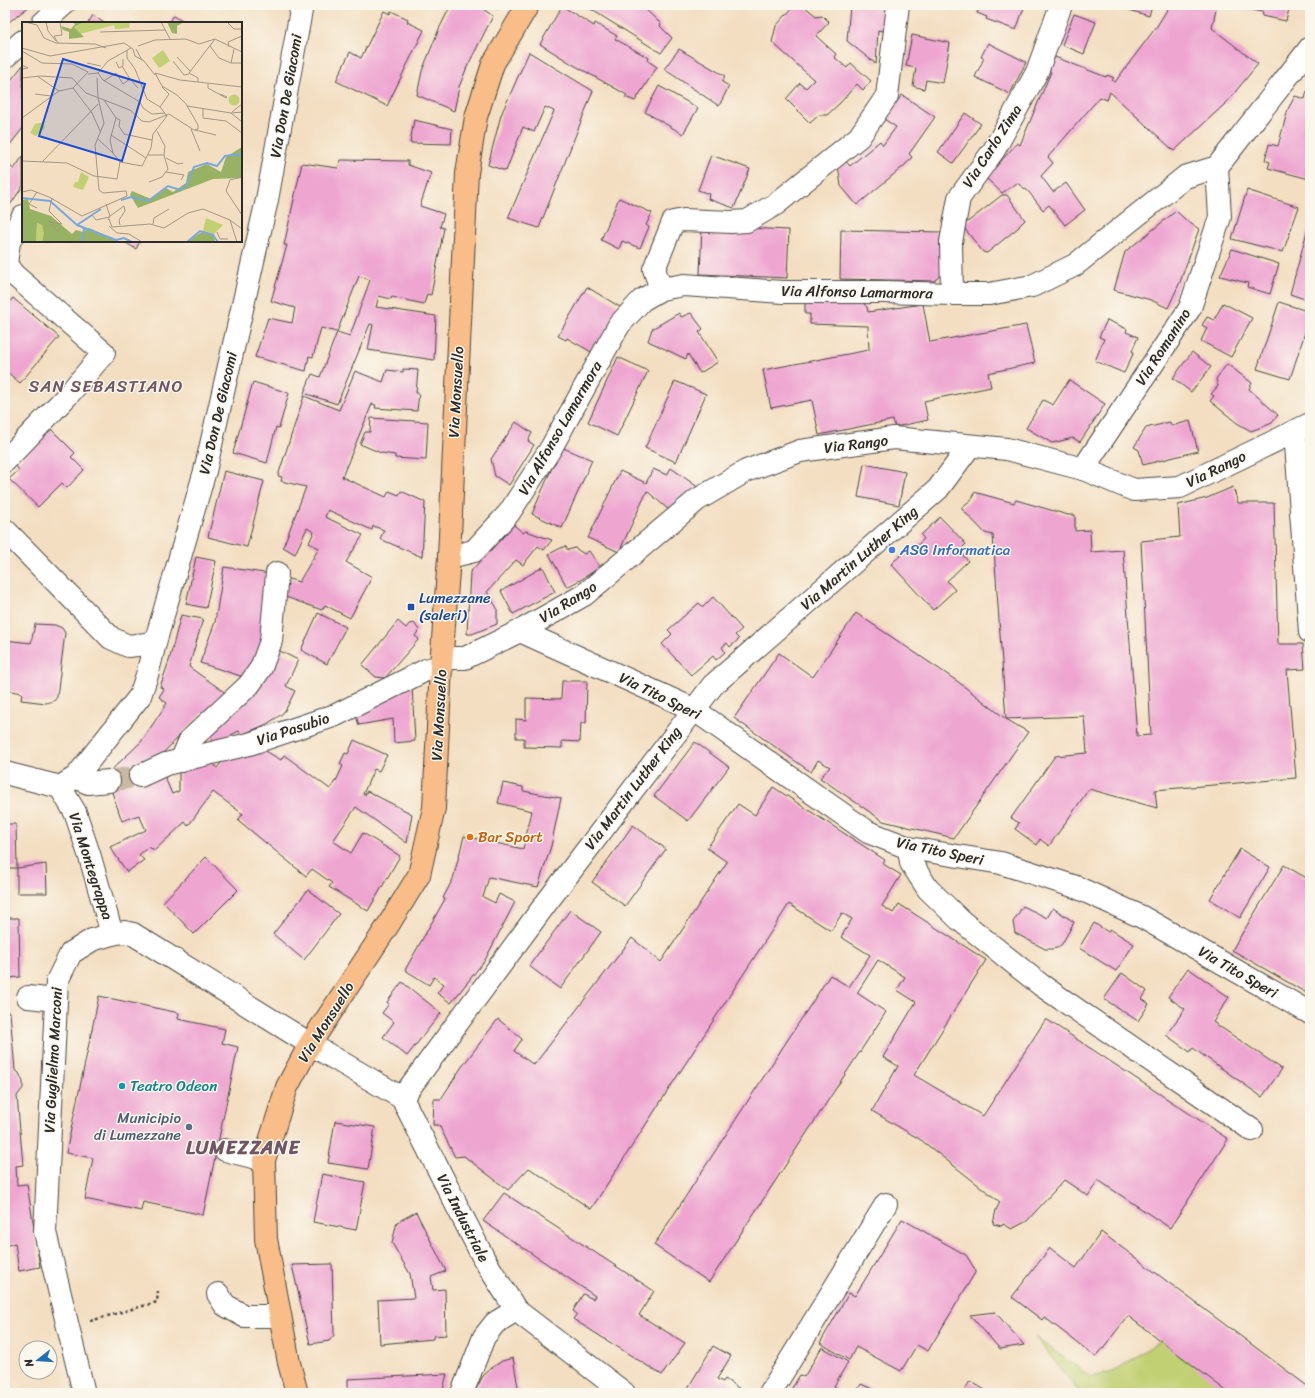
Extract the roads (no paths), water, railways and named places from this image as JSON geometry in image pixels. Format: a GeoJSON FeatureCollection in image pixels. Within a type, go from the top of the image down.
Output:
{"type":"FeatureCollection","features":[{"type":"Feature","properties":{"kind":"main road","name":"Via Monsuello"},"geometry":{"type":"LineString","coordinates":[[297,1393],[289,1364],[266,1239],[264,1160],[288,1087],[310,1044],[387,927],[419,875],[434,808],[449,557],[467,173],[476,117],[493,64],[528,5]]}},
{"type":"Feature","properties":{"kind":"street"},"geometry":{"type":"LineString","coordinates":[[44,22],[63,5]]}},
{"type":"Feature","properties":{"kind":"street","name":"Via Don De Giacomi"},"geometry":{"type":"LineString","coordinates":[[68,782],[140,696],[147,675],[207,463],[267,200],[302,5]]}},
{"type":"Feature","properties":{"kind":"street"},"geometry":{"type":"LineString","coordinates":[[661,289],[654,269],[673,222],[684,220],[730,222],[747,221],[776,204],[859,136],[887,96],[898,5]]}},
{"type":"Feature","properties":{"kind":"street","name":"Via Carlo Zima"},"geometry":{"type":"LineString","coordinates":[[952,294],[951,242],[959,198],[994,150],[1037,72],[1061,5]]}},
{"type":"Feature","properties":{"kind":"street"},"geometry":{"type":"LineString","coordinates":[[5,58],[22,42]]}},
{"type":"Feature","properties":{"kind":"street"},"geometry":{"type":"LineString","coordinates":[[1217,167],[1310,48]]}},
{"type":"Feature","properties":{"kind":"street","name":"Via Alfonso Lamarmora"},"geometry":{"type":"LineString","coordinates":[[449,557],[474,551],[509,513],[551,448],[619,325],[642,300],[661,289],[684,285],[783,292],[989,294],[1032,286],[1075,266],[1185,177],[1217,167]]}},
{"type":"Feature","properties":{"kind":"street","name":"Via Romanino"},"geometry":{"type":"LineString","coordinates":[[1083,469],[1190,308],[1220,217],[1217,167]]}},
{"type":"Feature","properties":{"kind":"street"},"geometry":{"type":"LineString","coordinates":[[5,461],[68,395],[104,353],[13,274],[6,264],[9,242],[22,218]]}},
{"type":"Feature","properties":{"kind":"street"},"geometry":{"type":"LineString","coordinates":[[1303,428],[1310,632]]}},
{"type":"Feature","properties":{"kind":"street","name":"Via Rango"},"geometry":{"type":"LineString","coordinates":[[442,662],[465,658],[520,631],[584,595],[697,500],[746,471],[800,451],[894,438],[1007,449],[1083,469],[1134,490],[1180,487],[1303,428]]}},
{"type":"Feature","properties":{"kind":"street","name":"Via Martin Luther King"},"geometry":{"type":"LineString","coordinates":[[402,1098],[546,902],[693,709],[713,686],[938,489],[970,446]]}},
{"type":"Feature","properties":{"kind":"street"},"geometry":{"type":"LineString","coordinates":[[5,530],[111,638],[128,646],[155,643]]}},
{"type":"Feature","properties":{"kind":"street"},"geometry":{"type":"LineString","coordinates":[[182,761],[190,740],[249,685],[261,668],[271,641],[278,573]]}},
{"type":"Feature","properties":{"kind":"street","name":"Via Tito Speri"},"geometry":{"type":"LineString","coordinates":[[520,631],[693,709],[868,832],[909,848],[1001,863],[1076,887],[1142,918],[1310,1013]]}},
{"type":"Feature","properties":{"kind":"street","name":"Via Pasubio"},"geometry":{"type":"LineString","coordinates":[[140,776],[166,764],[249,744],[336,715],[442,662]]}},
{"type":"Feature","properties":{"kind":"street"},"geometry":{"type":"LineString","coordinates":[[5,773],[68,782],[88,783],[109,781]]}},
{"type":"Feature","properties":{"kind":"street","name":"Via Montegrappa"},"geometry":{"type":"LineString","coordinates":[[68,782],[75,812],[90,857],[112,934]]}},
{"type":"Feature","properties":{"kind":"street"},"geometry":{"type":"LineString","coordinates":[[909,848],[911,863],[928,889],[960,920],[1041,985],[1252,1130]]}},
{"type":"Feature","properties":{"kind":"street","name":"Via Guglielmo Marconi"},"geometry":{"type":"LineString","coordinates":[[84,1393],[45,1232],[57,981],[71,953],[92,940],[124,932],[133,934],[310,1044]]}},
{"type":"Feature","properties":{"kind":"street"},"geometry":{"type":"LineString","coordinates":[[28,997],[56,1000]]}},
{"type":"Feature","properties":{"kind":"street"},"geometry":{"type":"LineString","coordinates":[[310,1044],[402,1098]]}},
{"type":"Feature","properties":{"kind":"street","name":"Via Industriale"},"geometry":{"type":"LineString","coordinates":[[402,1098],[484,1260],[516,1310],[624,1393]]}},
{"type":"Feature","properties":{"kind":"street"},"geometry":{"type":"LineString","coordinates":[[225,1152],[264,1160]]}},
{"type":"Feature","properties":{"kind":"street"},"geometry":{"type":"LineString","coordinates":[[770,1393],[886,1204]]}},
{"type":"Feature","properties":{"kind":"street"},"geometry":{"type":"LineString","coordinates":[[218,1294],[225,1305],[244,1316],[280,1316]]}},
{"type":"Feature","properties":{"kind":"street"},"geometry":{"type":"LineString","coordinates":[[462,1393],[484,1337],[495,1323],[516,1310]]}},
{"type":"Feature","properties":{"kind":"tunnel"},"geometry":{"type":"LineString","coordinates":[[109,781],[140,776]]}},
{"type":"Feature","properties":{"kind":"place","name":"ASG Informatica"},"geometry":{"type":"Point","coordinates":[892,550]}},
{"type":"Feature","properties":{"kind":"place","name":"Lumezzane (saleri)"},"geometry":{"type":"Point","coordinates":[411,607]}},
{"type":"Feature","properties":{"kind":"place","name":"Bar Sport"},"geometry":{"type":"Point","coordinates":[470,837]}},
{"type":"Feature","properties":{"kind":"place","name":"Teatro Odeon"},"geometry":{"type":"Point","coordinates":[122,1086]}},
{"type":"Feature","properties":{"kind":"place","name":"Municipio di Lumezzane"},"geometry":{"type":"Point","coordinates":[189,1127]}},
{"type":"Feature","properties":{"kind":"district","name":"SAN SEBASTIANO"},"geometry":{"type":"Point","coordinates":[106,386]}},
{"type":"Feature","properties":{"kind":"district","name":"LUMEZZANE"},"geometry":{"type":"Point","coordinates":[243,1147]}}]}
